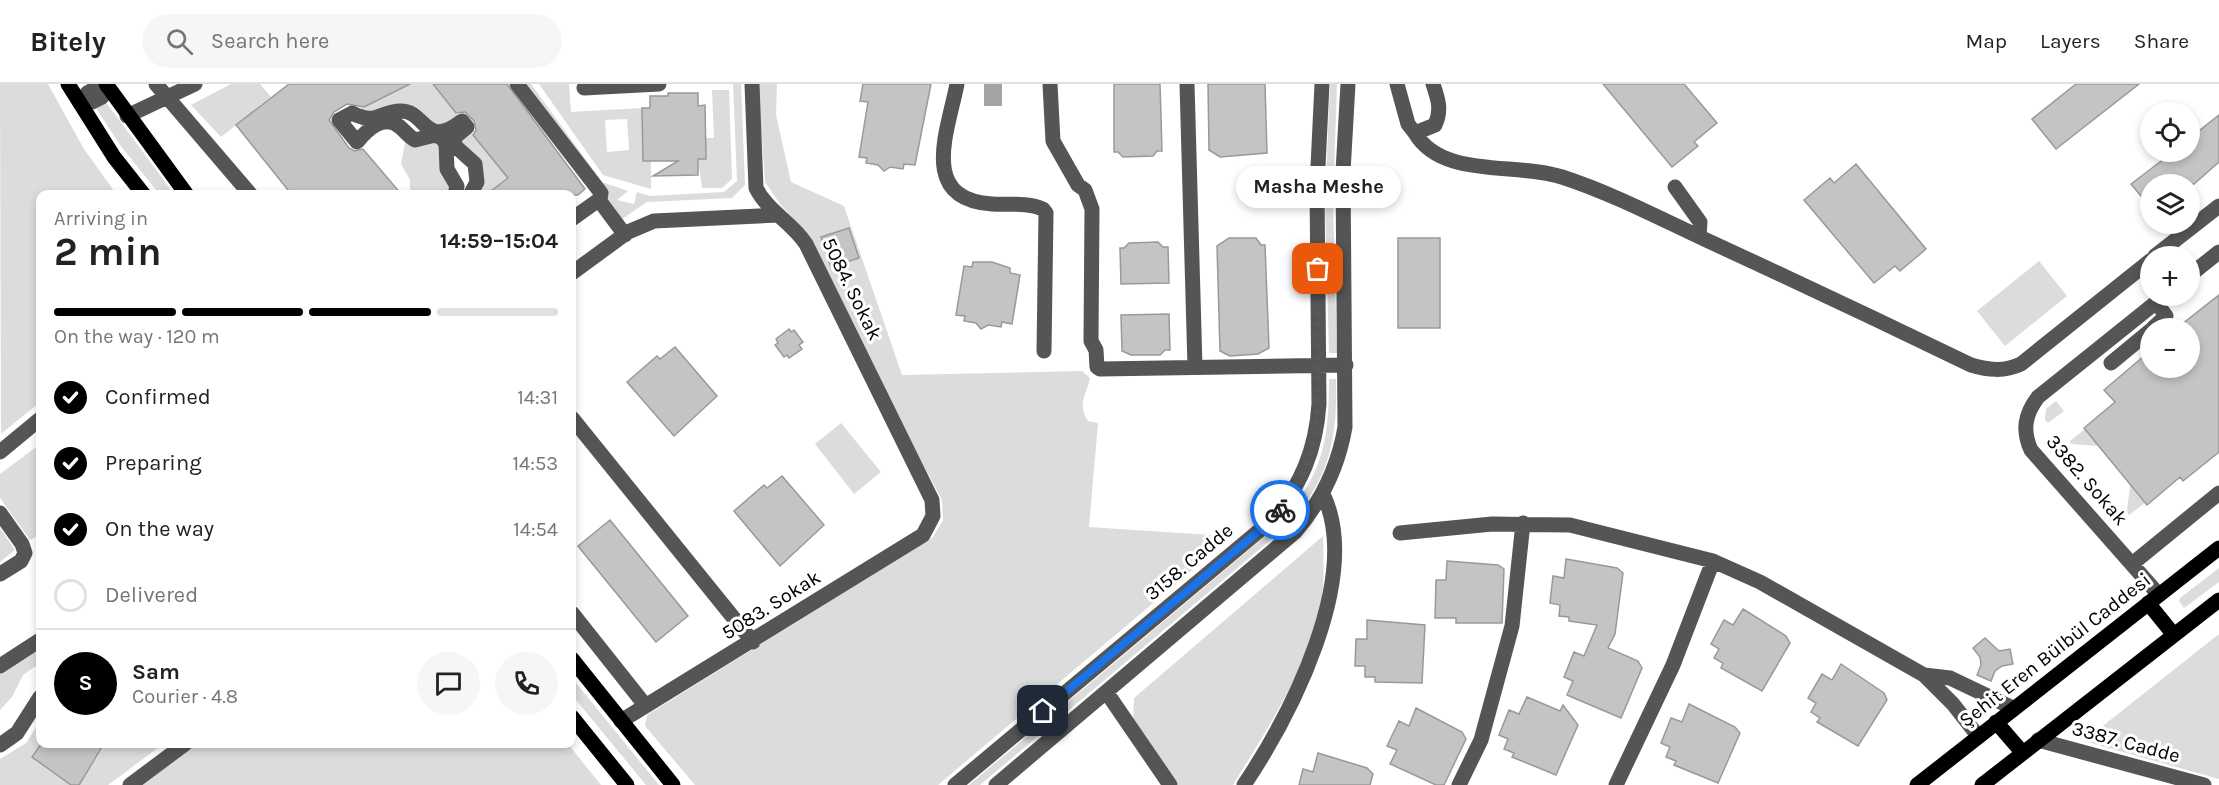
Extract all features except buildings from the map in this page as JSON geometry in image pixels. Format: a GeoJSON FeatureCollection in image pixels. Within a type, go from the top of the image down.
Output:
{"type":"FeatureCollection","features":[{"type":"Feature","properties":{"kind":"main road"},"geometry":{"type":"LineString","coordinates":[[68,84],[114,157],[140,190]]}},
{"type":"Feature","properties":{"kind":"main road"},"geometry":{"type":"LineString","coordinates":[[106,84],[127,116],[183,190]]}},
{"type":"Feature","properties":{"kind":"main road","name":"Şehit Eren Bülbül Caddesi"},"geometry":{"type":"LineString","coordinates":[[1917,785],[2219,548]]}},
{"type":"Feature","properties":{"kind":"main road"},"geometry":{"type":"LineString","coordinates":[[2154,599],[2174,635]]}},
{"type":"Feature","properties":{"kind":"main road"},"geometry":{"type":"LineString","coordinates":[[1982,785],[2219,600]]}},
{"type":"Feature","properties":{"kind":"main road"},"geometry":{"type":"LineString","coordinates":[[576,665],[674,785]]}},
{"type":"Feature","properties":{"kind":"main road"},"geometry":{"type":"LineString","coordinates":[[576,722],[627,785]]}},
{"type":"Feature","properties":{"kind":"main road"},"geometry":{"type":"LineString","coordinates":[[1996,722],[2022,752]]}},
{"type":"Feature","properties":{"kind":"street"},"geometry":{"type":"LineString","coordinates":[[156,84],[247,190]]}},
{"type":"Feature","properties":{"kind":"street"},"geometry":{"type":"LineString","coordinates":[[127,116],[195,84]]}},
{"type":"Feature","properties":{"kind":"street"},"geometry":{"type":"LineString","coordinates":[[518,84],[601,193],[599,200],[576,216]]}},
{"type":"Feature","properties":{"kind":"street"},"geometry":{"type":"LineString","coordinates":[[584,88],[659,84]]}},
{"type":"Feature","properties":{"kind":"street","name":"5084. Sokak"},"geometry":{"type":"LineString","coordinates":[[752,84],[756,188],[764,202],[794,228],[806,244],[932,500],[933,516]]}},
{"type":"Feature","properties":{"kind":"street"},"geometry":{"type":"LineString","coordinates":[[957,84],[943,153],[942,168],[946,180],[954,189],[971,200],[1038,206],[1046,213],[1044,351]]}},
{"type":"Feature","properties":{"kind":"street"},"geometry":{"type":"LineString","coordinates":[[1050,84],[1053,141],[1078,185],[1085,190],[1092,209],[1091,342],[1096,350],[1097,367],[1100,369],[1346,365]]}},
{"type":"Feature","properties":{"kind":"street"},"geometry":{"type":"LineString","coordinates":[[1187,84],[1195,367]]}},
{"type":"Feature","properties":{"kind":"street","name":"3158. Cadde"},"geometry":{"type":"LineString","coordinates":[[955,785],[1272,520],[1301,479],[1311,457],[1317,433],[1317,187],[1322,84]]}},
{"type":"Feature","properties":{"kind":"street"},"geometry":{"type":"LineString","coordinates":[[996,785],[1295,532],[1313,511],[1323,494],[1341,448],[1345,428],[1344,172],[1348,84]]}},
{"type":"Feature","properties":{"kind":"street"},"geometry":{"type":"LineString","coordinates":[[1397,84],[1408,124],[1428,149],[1448,161],[1534,169],[1604,193],[1971,364],[1991,370],[2013,368],[2021,364],[2140,269]]}},
{"type":"Feature","properties":{"kind":"street"},"geometry":{"type":"LineString","coordinates":[[1415,133],[1435,125],[1439,116],[1439,102],[1433,84]]}},
{"type":"Feature","properties":{"kind":"street"},"geometry":{"type":"LineString","coordinates":[[456,190],[457,186],[445,161],[446,144],[439,136],[415,140],[398,125],[388,122],[373,126],[357,142],[339,120],[352,113],[372,120],[403,111],[411,114],[425,127],[438,131],[451,129],[462,121],[467,127],[455,137],[454,145],[475,164],[477,182],[473,190]]}},
{"type":"Feature","properties":{"kind":"street"},"geometry":{"type":"LineString","coordinates":[[1675,187],[1700,222],[1699,236]]}},
{"type":"Feature","properties":{"kind":"street"},"geometry":{"type":"LineString","coordinates":[[599,200],[625,235]]}},
{"type":"Feature","properties":{"kind":"street"},"geometry":{"type":"LineString","coordinates":[[2179,246],[2219,206]]}},
{"type":"Feature","properties":{"kind":"street"},"geometry":{"type":"LineString","coordinates":[[576,270],[641,225],[668,218],[778,215]]}},
{"type":"Feature","properties":{"kind":"street"},"geometry":{"type":"LineString","coordinates":[[2200,266],[2219,252]]}},
{"type":"Feature","properties":{"kind":"street","name":"3382. Sokak"},"geometry":{"type":"LineString","coordinates":[[2151,306],[2038,397],[2027,415],[2025,427],[2031,450],[2132,564],[2154,599]]}},
{"type":"Feature","properties":{"kind":"street"},"geometry":{"type":"LineString","coordinates":[[2111,363],[2140,339]]}},
{"type":"Feature","properties":{"kind":"street"},"geometry":{"type":"LineString","coordinates":[[0,452],[36,422]]}},
{"type":"Feature","properties":{"kind":"street"},"geometry":{"type":"LineString","coordinates":[[576,423],[753,642]]}},
{"type":"Feature","properties":{"kind":"street"},"geometry":{"type":"LineString","coordinates":[[2132,564],[2219,493]]}},
{"type":"Feature","properties":{"kind":"street"},"geometry":{"type":"LineString","coordinates":[[1244,785],[1264,756],[1298,687],[1328,614],[1334,562],[1333,526],[1323,494]]}},
{"type":"Feature","properties":{"kind":"street"},"geometry":{"type":"LineString","coordinates":[[0,513],[22,544],[25,553],[21,561],[0,574]]}},
{"type":"Feature","properties":{"kind":"street","name":"5083. Sokak"},"geometry":{"type":"LineString","coordinates":[[621,721],[753,642],[923,534],[933,516]]}},
{"type":"Feature","properties":{"kind":"street"},"geometry":{"type":"LineString","coordinates":[[1400,533],[1523,523],[1570,525],[1713,561],[1760,582],[1924,675],[1953,704],[1978,736]]}},
{"type":"Feature","properties":{"kind":"street"},"geometry":{"type":"LineString","coordinates":[[1460,785],[1481,740],[1512,626],[1523,523]]}},
{"type":"Feature","properties":{"kind":"street"},"geometry":{"type":"LineString","coordinates":[[1616,785],[1673,665],[1713,561]]}},
{"type":"Feature","properties":{"kind":"street"},"geometry":{"type":"LineString","coordinates":[[576,618],[645,705]]}},
{"type":"Feature","properties":{"kind":"street"},"geometry":{"type":"LineString","coordinates":[[0,666],[36,643]]}},
{"type":"Feature","properties":{"kind":"street"},"geometry":{"type":"LineString","coordinates":[[1924,675],[1950,678],[2013,708]]}},
{"type":"Feature","properties":{"kind":"street"},"geometry":{"type":"LineString","coordinates":[[1107,693],[1170,785]]}},
{"type":"Feature","properties":{"kind":"street"},"geometry":{"type":"LineString","coordinates":[[0,745],[17,733],[36,703]]}},
{"type":"Feature","properties":{"kind":"street","name":"3387. Cadde"},"geometry":{"type":"LineString","coordinates":[[2037,740],[2204,785]]}},
{"type":"Feature","properties":{"kind":"street"},"geometry":{"type":"LineString","coordinates":[[130,785],[180,748]]}},
{"type":"Feature","properties":{"kind":"shaded area"},"geometry":{"type":"Polygon","coordinates":[[[0,84],[48,84],[84,149],[113,190],[36,190],[36,405],[1,434],[0,84]]]}},
{"type":"Feature","properties":{"kind":"shaded area"},"geometry":{"type":"Polygon","coordinates":[[[231,84],[260,84],[271,97],[221,137],[191,105],[231,84]]]}},
{"type":"Feature","properties":{"kind":"shaded area"},"geometry":{"type":"Polygon","coordinates":[[[410,84],[433,84],[462,121],[446,131],[411,114],[352,113],[410,84]]]}},
{"type":"Feature","properties":{"kind":"shaded area"},"geometry":{"type":"Polygon","coordinates":[[[527,84],[531,84],[602,182],[628,191],[617,200],[634,204],[637,192],[650,196],[724,192],[737,181],[733,84],[741,84],[745,185],[732,198],[647,202],[622,219],[527,84]]]}},
{"type":"Feature","properties":{"kind":"shaded area"},"geometry":{"type":"Polygon","coordinates":[[[539,84],[569,84],[571,112],[642,108],[651,161],[651,189],[603,175],[539,84]],[[627,119],[605,120],[607,152],[629,150],[627,119]]]}},
{"type":"Feature","properties":{"kind":"shaded area"},"geometry":{"type":"Polygon","coordinates":[[[758,84],[777,84],[776,115],[791,182],[844,206],[902,375],[1082,371],[1090,378],[1083,400],[1083,410],[1088,421],[1098,423],[1089,527],[1211,535],[1210,555],[938,785],[695,785],[645,726],[647,715],[933,537],[943,520],[942,500],[886,395],[810,237],[780,204],[765,182],[758,84]],[[849,228],[821,237],[831,267],[859,258],[849,228]]]}},
{"type":"Feature","properties":{"kind":"shaded area"},"geometry":{"type":"Polygon","coordinates":[[[984,84],[1002,84],[1002,106],[984,106],[984,84]]]}},
{"type":"Feature","properties":{"kind":"shaded area"},"geometry":{"type":"Polygon","coordinates":[[[1330,84],[1337,84],[1333,202],[1337,353],[1329,353],[1325,204],[1330,84]]]}},
{"type":"Feature","properties":{"kind":"shaded area"},"geometry":{"type":"Polygon","coordinates":[[[712,90],[729,90],[732,179],[722,188],[702,188],[698,159],[706,158],[706,138],[714,138],[712,90]]]}},
{"type":"Feature","properties":{"kind":"shaded area"},"geometry":{"type":"Polygon","coordinates":[[[102,97],[171,190],[156,190],[120,145],[92,102],[102,97]]]}},
{"type":"Feature","properties":{"kind":"shaded area"},"geometry":{"type":"Polygon","coordinates":[[[467,127],[508,178],[492,190],[470,190],[468,156],[458,134],[467,127]]]}},
{"type":"Feature","properties":{"kind":"shaded area"},"geometry":{"type":"Polygon","coordinates":[[[435,135],[453,190],[410,190],[410,180],[401,164],[406,137],[435,135]]]}},
{"type":"Feature","properties":{"kind":"shaded area"},"geometry":{"type":"Polygon","coordinates":[[[2039,261],[2067,296],[2005,346],[1977,311],[2039,261]]]}},
{"type":"Feature","properties":{"kind":"shaded area"},"geometry":{"type":"Polygon","coordinates":[[[1329,379],[1336,379],[1331,446],[1317,484],[1292,520],[980,785],[969,785],[1269,533],[1286,515],[1300,498],[1318,464],[1327,426],[1329,379]]]}},
{"type":"Feature","properties":{"kind":"shaded area"},"geometry":{"type":"Polygon","coordinates":[[[2056,401],[2064,411],[2048,423],[2045,420],[2046,409],[2056,401]]]}},
{"type":"Feature","properties":{"kind":"shaded area"},"geometry":{"type":"Polygon","coordinates":[[[841,423],[881,472],[854,494],[815,444],[841,423]]]}},
{"type":"Feature","properties":{"kind":"shaded area"},"geometry":{"type":"Polygon","coordinates":[[[2085,429],[2098,446],[2071,444],[2070,441],[2085,429]]]}},
{"type":"Feature","properties":{"kind":"shaded area"},"geometry":{"type":"Polygon","coordinates":[[[36,447],[36,537],[30,540],[0,498],[0,474],[36,447]]]}},
{"type":"Feature","properties":{"kind":"shaded area"},"geometry":{"type":"Polygon","coordinates":[[[2130,485],[2145,503],[2129,515],[2127,512],[2130,485]]]}},
{"type":"Feature","properties":{"kind":"shaded area"},"geometry":{"type":"Polygon","coordinates":[[[0,528],[15,550],[0,562],[0,528]]]}},
{"type":"Feature","properties":{"kind":"shaded area"},"geometry":{"type":"Polygon","coordinates":[[[1323,536],[1324,570],[1316,627],[1290,689],[1268,728],[1233,785],[1178,785],[1133,723],[1134,698],[1323,536]]]}},
{"type":"Feature","properties":{"kind":"shaded area"},"geometry":{"type":"Polygon","coordinates":[[[2219,568],[2219,582],[2184,608],[2179,601],[2180,598],[2219,568]]]}},
{"type":"Feature","properties":{"kind":"shaded area"},"geometry":{"type":"Polygon","coordinates":[[[2219,634],[2219,779],[2084,741],[2090,736],[2219,634]]]}},
{"type":"Feature","properties":{"kind":"shaded area"},"geometry":{"type":"Polygon","coordinates":[[[36,650],[36,666],[23,675],[12,697],[0,710],[0,673],[36,650]]]}},
{"type":"Feature","properties":{"kind":"shaded area"},"geometry":{"type":"Polygon","coordinates":[[[576,683],[659,785],[646,785],[576,700],[576,683]]]}},
{"type":"Feature","properties":{"kind":"shaded area"},"geometry":{"type":"Polygon","coordinates":[[[36,727],[36,748],[38,748],[32,757],[71,785],[0,785],[0,759],[26,743],[36,727]]]}},
{"type":"Feature","properties":{"kind":"shaded area"},"geometry":{"type":"Polygon","coordinates":[[[103,748],[158,748],[108,785],[79,785],[103,748]]]}},
{"type":"Feature","properties":{"kind":"shaded area"},"geometry":{"type":"Polygon","coordinates":[[[192,748],[571,748],[601,785],[143,785],[192,748]]]}},
{"type":"Feature","properties":{"kind":"way so far"},"geometry":{"type":"LineString","coordinates":[[1280,510],[1301,479],[1311,457],[1317,433],[1319,404],[1318,269]]}},
{"type":"Feature","properties":{"kind":"place","name":"Masha Meshe"},"geometry":{"type":"Point","coordinates":[1318,269]}},
{"type":"Feature","properties":{"kind":"route"},"geometry":{"type":"LineString","coordinates":[[1043,711],[1272,520],[1280,510]]}}]}
